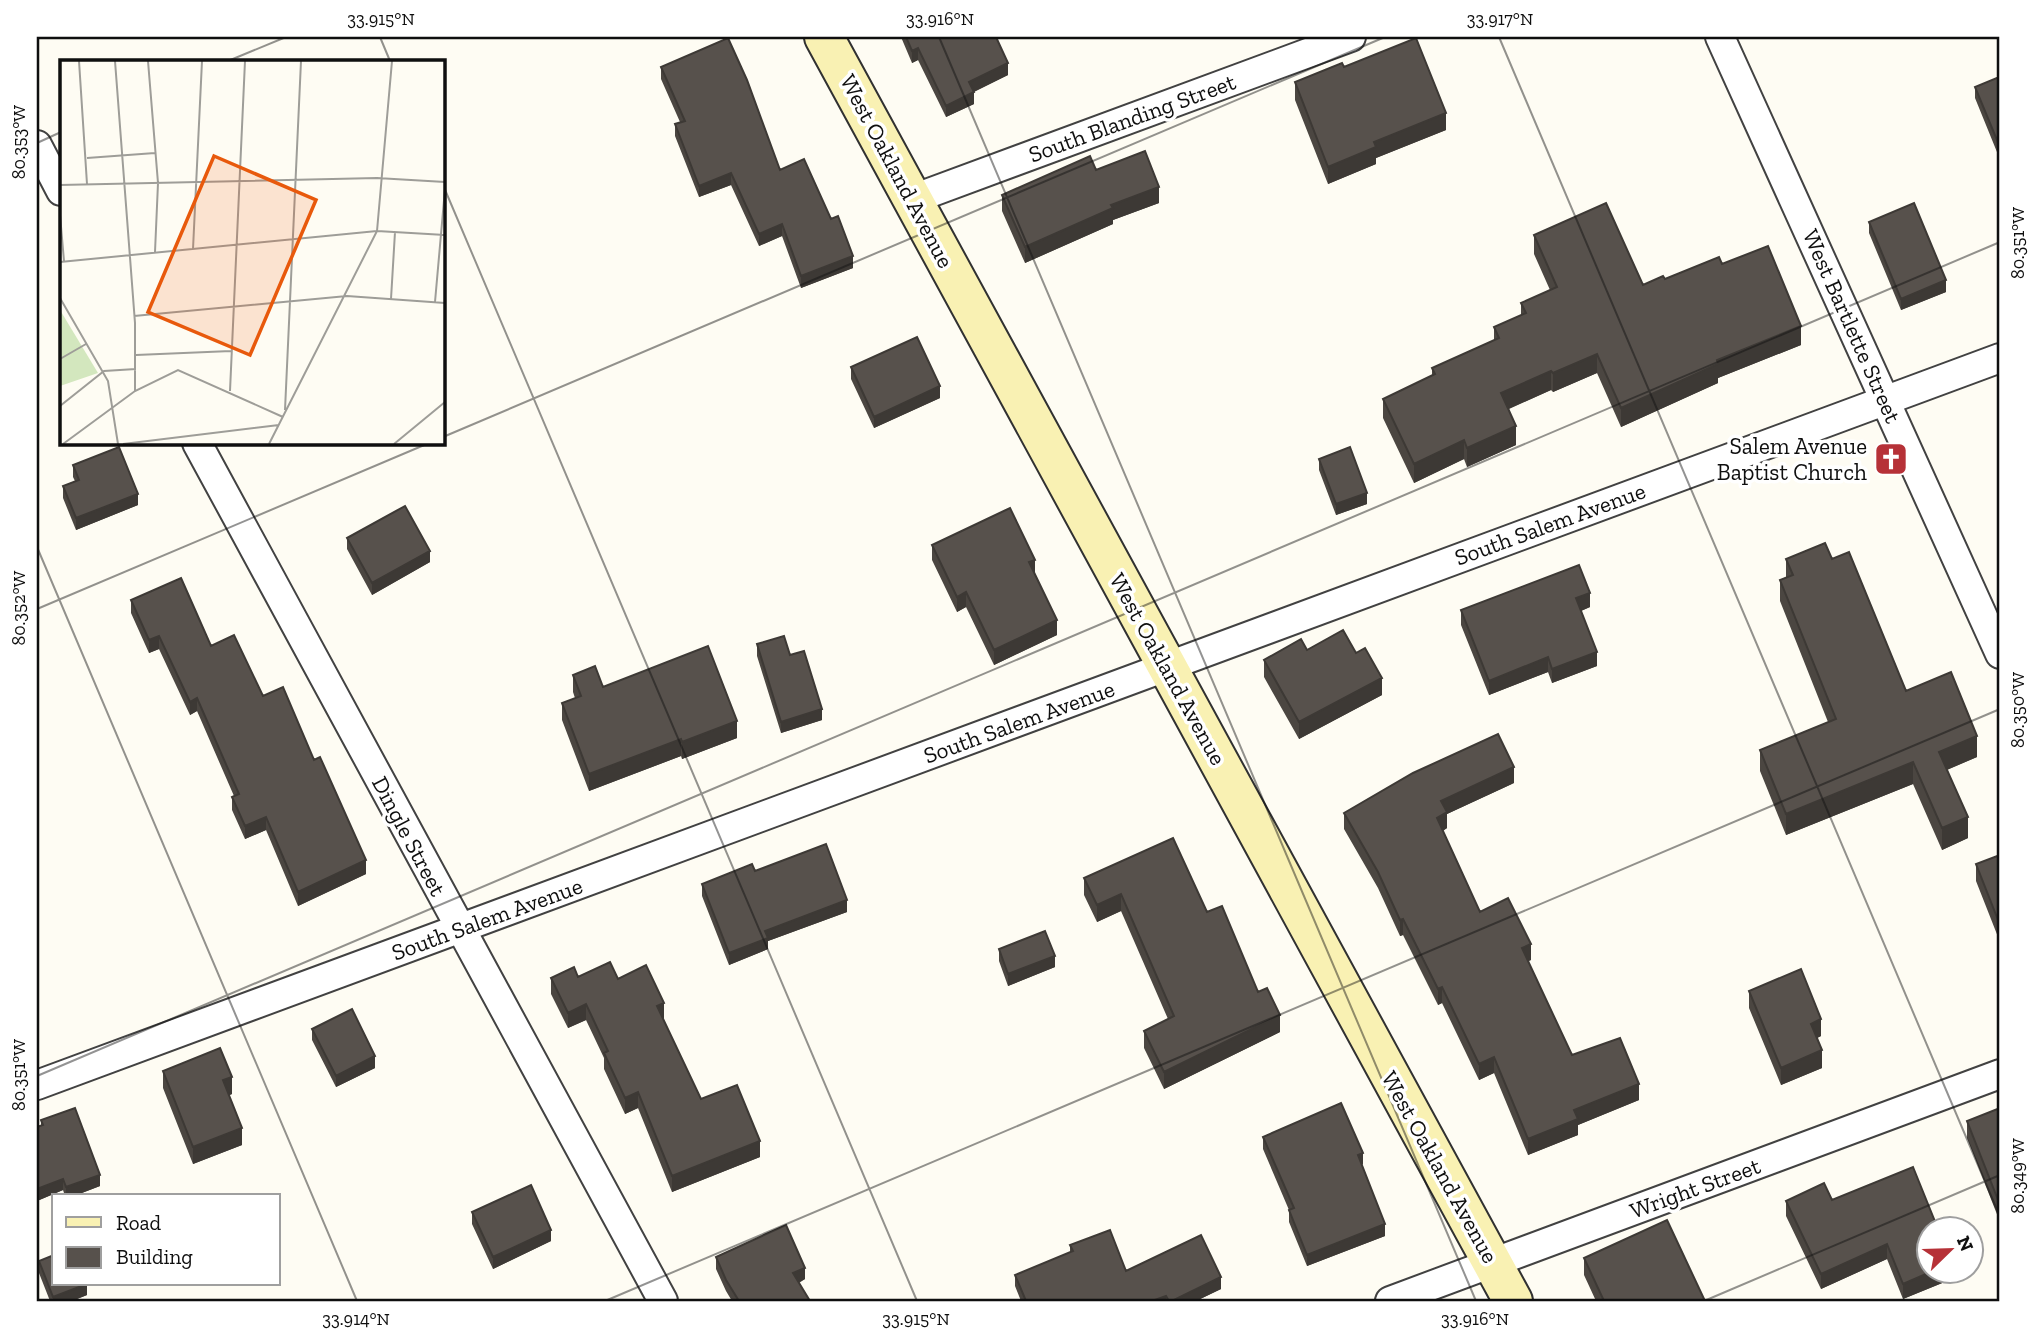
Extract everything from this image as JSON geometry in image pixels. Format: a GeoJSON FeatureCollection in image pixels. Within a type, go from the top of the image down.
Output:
{"type":"FeatureCollection","features":[{"type":"Feature","properties":{"kind":"street","name":"West Oakland Avenue"},"geometry":{"type":"LineString","coordinates":[[824,37],[1513,1301]]}},
{"type":"Feature","properties":{"kind":"street","name":"South Blanding Street"},"geometry":{"type":"LineString","coordinates":[[913,199],[1351,37]]}},
{"type":"Feature","properties":{"kind":"street","name":"West Bartlette Street"},"geometry":{"type":"LineString","coordinates":[[1720,37],[2000,654]]}},
{"type":"Feature","properties":{"kind":"street"},"geometry":{"type":"LineString","coordinates":[[37,145],[60,189]]}},
{"type":"Feature","properties":{"kind":"street","name":"South Salem Avenue"},"geometry":{"type":"LineString","coordinates":[[37,1085],[2000,358]]}},
{"type":"Feature","properties":{"kind":"street","name":"Dingle Street"},"geometry":{"type":"LineString","coordinates":[[198,444],[663,1301]]}},
{"type":"Feature","properties":{"kind":"street","name":"Wright Street"},"geometry":{"type":"LineString","coordinates":[[1390,1301],[2000,1074]]}},
{"type":"Feature","properties":{"kind":"building"},"geometry":{"type":"Polygon","coordinates":[[[906,37],[996,37],[1008,63],[969,82],[974,92],[946,106],[918,48],[912,51],[906,37]]]}},
{"type":"Feature","properties":{"kind":"building"},"geometry":{"type":"Polygon","coordinates":[[[728,38],[747,80],[780,170],[804,159],[831,219],[838,216],[853,256],[801,276],[782,224],[759,234],[731,173],[699,186],[675,124],[685,121],[661,67],[728,38]]]}},
{"type":"Feature","properties":{"kind":"building"},"geometry":{"type":"Polygon","coordinates":[[[1416,38],[1446,113],[1374,142],[1376,147],[1328,167],[1295,82],[1342,63],[1344,67],[1416,38]]]}},
{"type":"Feature","properties":{"kind":"building"},"geometry":{"type":"Polygon","coordinates":[[[1999,77],[2000,144],[1999,145],[1975,87],[1999,77]]]}},
{"type":"Feature","properties":{"kind":"building"},"geometry":{"type":"Polygon","coordinates":[[[1145,151],[1159,187],[1111,205],[1113,208],[1025,247],[1002,195],[1090,156],[1096,170],[1145,151]]]}},
{"type":"Feature","properties":{"kind":"building"},"geometry":{"type":"Polygon","coordinates":[[[1606,203],[1643,285],[1719,257],[1722,264],[1768,246],[1801,326],[1717,360],[1718,364],[1621,408],[1597,354],[1501,393],[1516,426],[1467,448],[1464,440],[1414,464],[1383,399],[1435,374],[1432,368],[1499,338],[1494,327],[1526,313],[1521,303],[1557,287],[1534,235],[1606,203]]]}},
{"type":"Feature","properties":{"kind":"building"},"geometry":{"type":"Polygon","coordinates":[[[1914,203],[1946,280],[1901,299],[1869,222],[1914,203]]]}},
{"type":"Feature","properties":{"kind":"building"},"geometry":{"type":"Polygon","coordinates":[[[917,337],[940,386],[874,417],[851,367],[917,337]]]}},
{"type":"Feature","properties":{"kind":"building"},"geometry":{"type":"Polygon","coordinates":[[[119,447],[138,494],[76,518],[63,486],[79,480],[73,465],[119,447]]]}},
{"type":"Feature","properties":{"kind":"building"},"geometry":{"type":"Polygon","coordinates":[[[1350,447],[1367,493],[1336,504],[1319,459],[1350,447]]]}},
{"type":"Feature","properties":{"kind":"building"},"geometry":{"type":"Polygon","coordinates":[[[405,506],[430,551],[372,583],[347,538],[405,506]]]}},
{"type":"Feature","properties":{"kind":"building"},"geometry":{"type":"Polygon","coordinates":[[[1010,508],[1035,560],[1029,562],[1057,620],[994,650],[966,592],[957,597],[932,545],[1010,508]]]}},
{"type":"Feature","properties":{"kind":"building"},"geometry":{"type":"Polygon","coordinates":[[[1825,543],[1832,559],[1849,552],[1906,691],[1951,672],[1977,736],[1939,752],[1968,817],[1942,828],[1913,762],[1786,814],[1760,750],[1836,719],[1780,580],[1793,575],[1786,559],[1825,543]]]}},
{"type":"Feature","properties":{"kind":"building"},"geometry":{"type":"Polygon","coordinates":[[[1579,565],[1590,593],[1576,598],[1597,652],[1552,669],[1548,657],[1489,681],[1461,610],[1579,565]]]}},
{"type":"Feature","properties":{"kind":"building"},"geometry":{"type":"Polygon","coordinates":[[[181,578],[211,646],[234,635],[263,696],[283,687],[314,760],[320,757],[366,860],[298,892],[266,817],[245,826],[232,797],[239,794],[197,698],[190,702],[159,636],[149,640],[131,600],[181,578]]]}},
{"type":"Feature","properties":{"kind":"building"},"geometry":{"type":"Polygon","coordinates":[[[1343,630],[1356,653],[1365,648],[1382,678],[1299,722],[1264,660],[1301,639],[1307,650],[1343,630]]]}},
{"type":"Feature","properties":{"kind":"building"},"geometry":{"type":"Polygon","coordinates":[[[784,636],[790,655],[804,651],[822,709],[781,722],[757,644],[784,636]]]}},
{"type":"Feature","properties":{"kind":"building"},"geometry":{"type":"Polygon","coordinates":[[[708,646],[737,721],[589,774],[562,703],[581,696],[573,675],[595,666],[603,687],[708,646]]]}},
{"type":"Feature","properties":{"kind":"building"},"geometry":{"type":"Polygon","coordinates":[[[1498,734],[1514,767],[1441,801],[1447,812],[1437,818],[1480,912],[1508,898],[1531,944],[1522,948],[1572,1055],[1620,1038],[1639,1084],[1574,1110],[1578,1119],[1528,1139],[1494,1057],[1479,1064],[1442,987],[1438,989],[1403,919],[1400,920],[1378,872],[1344,813],[1413,773],[1498,734]]]}},
{"type":"Feature","properties":{"kind":"building"},"geometry":{"type":"Polygon","coordinates":[[[1173,838],[1207,912],[1222,906],[1258,992],[1267,988],[1280,1015],[1164,1072],[1144,1031],[1174,1016],[1121,894],[1097,905],[1084,878],[1173,838]]]}},
{"type":"Feature","properties":{"kind":"building"},"geometry":{"type":"Polygon","coordinates":[[[826,844],[847,900],[765,931],[768,938],[729,953],[702,884],[752,864],[755,871],[826,844]]]}},
{"type":"Feature","properties":{"kind":"building"},"geometry":{"type":"Polygon","coordinates":[[[2000,855],[2000,925],[1976,864],[2000,855]]]}},
{"type":"Feature","properties":{"kind":"building"},"geometry":{"type":"Polygon","coordinates":[[[1045,931],[1055,956],[1008,974],[999,949],[1045,931]]]}},
{"type":"Feature","properties":{"kind":"building"},"geometry":{"type":"Polygon","coordinates":[[[610,962],[618,979],[646,965],[664,1003],[657,1006],[701,1099],[737,1085],[760,1141],[672,1176],[638,1092],[625,1098],[604,1053],[608,1051],[586,1004],[568,1013],[551,978],[574,967],[578,977],[610,962]]]}},
{"type":"Feature","properties":{"kind":"building"},"geometry":{"type":"Polygon","coordinates":[[[1801,969],[1821,1019],[1811,1024],[1822,1050],[1781,1068],[1749,991],[1801,969]]]}},
{"type":"Feature","properties":{"kind":"building"},"geometry":{"type":"Polygon","coordinates":[[[352,1009],[375,1056],[336,1076],[312,1029],[352,1009]]]}},
{"type":"Feature","properties":{"kind":"building"},"geometry":{"type":"Polygon","coordinates":[[[220,1048],[232,1077],[223,1080],[242,1128],[193,1147],[163,1071],[220,1048]]]}},
{"type":"Feature","properties":{"kind":"building"},"geometry":{"type":"Polygon","coordinates":[[[1341,1103],[1363,1153],[1358,1155],[1385,1224],[1307,1255],[1289,1210],[1294,1208],[1263,1137],[1341,1103]]]}},
{"type":"Feature","properties":{"kind":"building"},"geometry":{"type":"Polygon","coordinates":[[[75,1108],[100,1175],[66,1187],[63,1179],[37,1189],[37,1127],[43,1125],[41,1120],[75,1108]]]}},
{"type":"Feature","properties":{"kind":"building"},"geometry":{"type":"Polygon","coordinates":[[[2000,1108],[2000,1205],[1967,1121],[2000,1108]]]}},
{"type":"Feature","properties":{"kind":"building"},"geometry":{"type":"Polygon","coordinates":[[[1913,1167],[1933,1216],[1914,1216],[1914,1279],[1903,1284],[1887,1244],[1821,1274],[1786,1201],[1824,1183],[1832,1200],[1913,1167]]]}},
{"type":"Feature","properties":{"kind":"building"},"geometry":{"type":"Polygon","coordinates":[[[531,1185],[551,1230],[493,1257],[472,1212],[531,1185]]]}},
{"type":"Feature","properties":{"kind":"building"},"geometry":{"type":"Polygon","coordinates":[[[1667,1220],[1705,1301],[1604,1301],[1584,1258],[1667,1220]]]}},
{"type":"Feature","properties":{"kind":"building"},"geometry":{"type":"Polygon","coordinates":[[[786,1225],[805,1268],[793,1273],[810,1301],[739,1301],[716,1257],[786,1225]]]}},
{"type":"Feature","properties":{"kind":"building"},"geometry":{"type":"Polygon","coordinates":[[[1110,1230],[1126,1271],[1201,1235],[1221,1277],[1172,1301],[1166,1296],[1152,1301],[1026,1301],[1015,1275],[1073,1251],[1070,1245],[1110,1230]]]}},
{"type":"Feature","properties":{"kind":"building"},"geometry":{"type":"Polygon","coordinates":[[[52,1256],[52,1286],[82,1286],[53,1297],[39,1261],[52,1256]]]}},
{"type":"Feature","properties":{"kind":"place","name":"Salem Avenue Baptist Church"},"geometry":{"type":"Point","coordinates":[1891,459]}}]}
